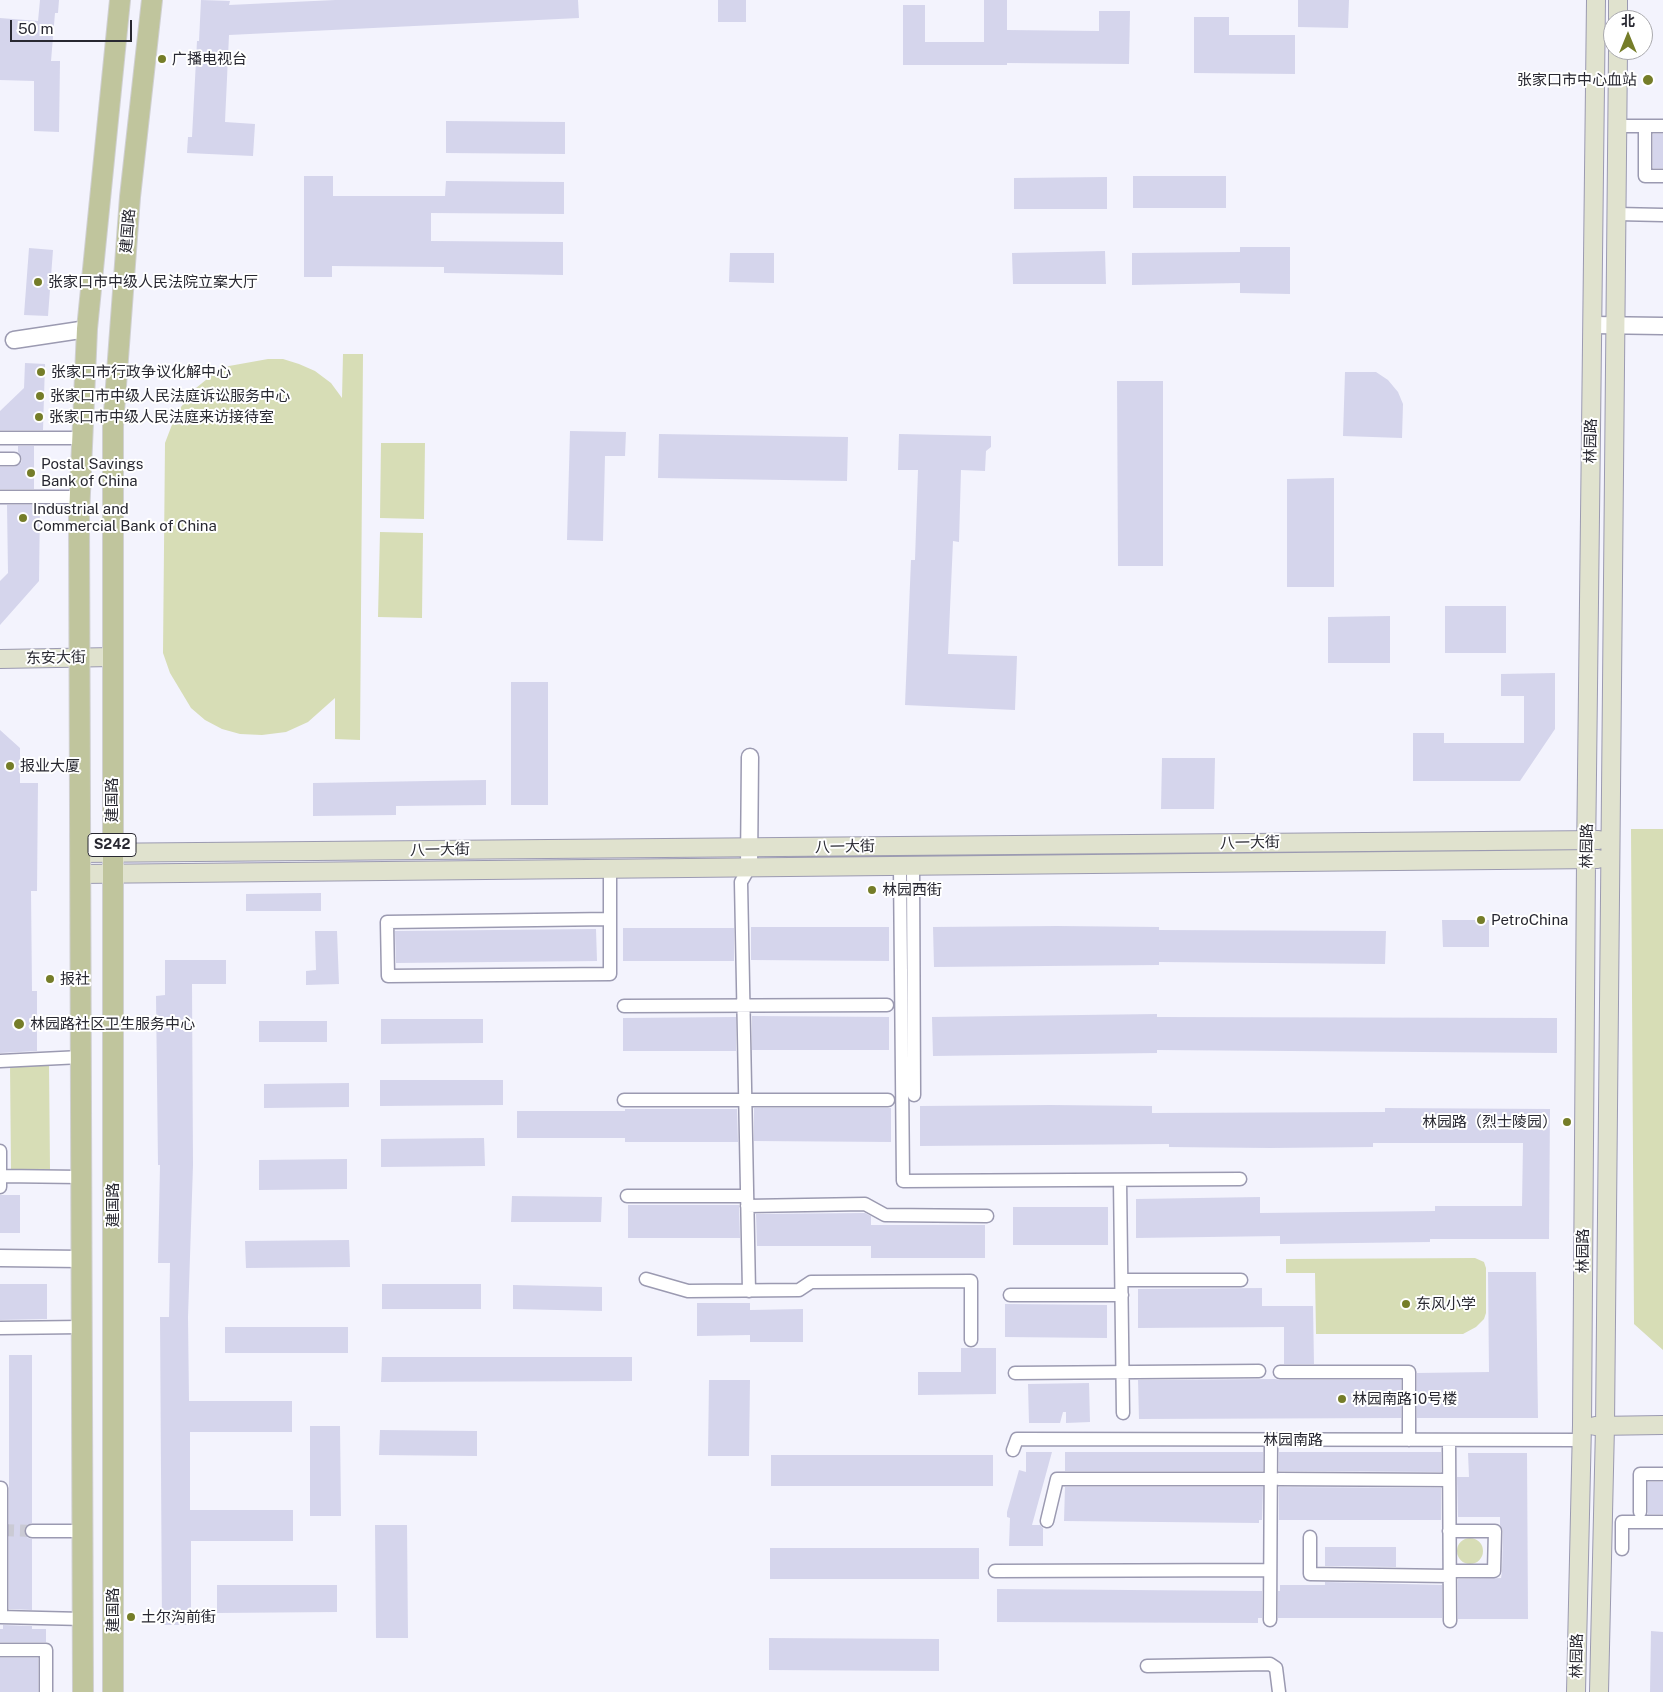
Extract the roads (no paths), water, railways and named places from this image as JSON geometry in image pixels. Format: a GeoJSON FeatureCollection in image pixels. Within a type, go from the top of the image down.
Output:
{"type":"FeatureCollection","features":[{"type":"Feature","properties":{"kind":"main road","name":"建国路"},"geometry":{"type":"LineString","coordinates":[[83,1692],[80,497],[87,329],[120,0]]}},
{"type":"Feature","properties":{"kind":"main road","name":"建国路"},"geometry":{"type":"LineString","coordinates":[[113,1692],[113,426],[130,197],[152,0]]}},
{"type":"Feature","properties":{"kind":"main road","name":"林园路"},"geometry":{"type":"LineString","coordinates":[[1576,1692],[1582,1432],[1586,860],[1596,0]]}},
{"type":"Feature","properties":{"kind":"main road","name":"林园路"},"geometry":{"type":"LineString","coordinates":[[1599,1692],[1605,1426],[1609,840],[1618,60]]}},
{"type":"Feature","properties":{"kind":"main road"},"geometry":{"type":"LineString","coordinates":[[87,329],[120,324]]}},
{"type":"Feature","properties":{"kind":"main road","name":"东安大街"},"geometry":{"type":"LineString","coordinates":[[0,660],[113,657]]}},
{"type":"Feature","properties":{"kind":"main road","name":"八一大街"},"geometry":{"type":"LineString","coordinates":[[81,854],[1609,840]]}},
{"type":"Feature","properties":{"kind":"main road","name":"八一大街"},"geometry":{"type":"LineString","coordinates":[[81,874],[1609,859]]}},
{"type":"Feature","properties":{"kind":"main road"},"geometry":{"type":"LineString","coordinates":[[81,1259],[113,1259]]}},
{"type":"Feature","properties":{"kind":"main road"},"geometry":{"type":"LineString","coordinates":[[1582,1432],[1605,1426],[1663,1426]]}},
{"type":"Feature","properties":{"kind":"street"},"geometry":{"type":"LineString","coordinates":[[1617,126],[1663,126]]}},
{"type":"Feature","properties":{"kind":"street"},"geometry":{"type":"LineString","coordinates":[[1645,126],[1645,176],[1663,176]]}},
{"type":"Feature","properties":{"kind":"street"},"geometry":{"type":"LineString","coordinates":[[1617,214],[1663,214]]}},
{"type":"Feature","properties":{"kind":"street"},"geometry":{"type":"LineString","coordinates":[[1593,325],[1663,326]]}},
{"type":"Feature","properties":{"kind":"street"},"geometry":{"type":"LineString","coordinates":[[14,340],[87,329]]}},
{"type":"Feature","properties":{"kind":"street"},"geometry":{"type":"LineString","coordinates":[[0,438],[82,438]]}},
{"type":"Feature","properties":{"kind":"street"},"geometry":{"type":"LineString","coordinates":[[0,459],[14,459]]}},
{"type":"Feature","properties":{"kind":"street"},"geometry":{"type":"LineString","coordinates":[[0,497],[80,497]]}},
{"type":"Feature","properties":{"kind":"street"},"geometry":{"type":"LineString","coordinates":[[749,1291],[741,882],[750,868],[750,757]]}},
{"type":"Feature","properties":{"kind":"street"},"geometry":{"type":"LineString","coordinates":[[907,866],[914,1095]]}},
{"type":"Feature","properties":{"kind":"street"},"geometry":{"type":"LineString","coordinates":[[907,866],[903,1182],[1240,1179]]}},
{"type":"Feature","properties":{"kind":"street"},"geometry":{"type":"LineString","coordinates":[[610,869],[610,920],[610,974],[388,976],[387,922],[610,920]]}},
{"type":"Feature","properties":{"kind":"street"},"geometry":{"type":"LineString","coordinates":[[624,1006],[887,1005]]}},
{"type":"Feature","properties":{"kind":"street"},"geometry":{"type":"LineString","coordinates":[[0,1061],[81,1057]]}},
{"type":"Feature","properties":{"kind":"street"},"geometry":{"type":"LineString","coordinates":[[624,1100],[888,1100]]}},
{"type":"Feature","properties":{"kind":"street"},"geometry":{"type":"LineString","coordinates":[[0,1151],[0,1182],[81,1177]]}},
{"type":"Feature","properties":{"kind":"street"},"geometry":{"type":"LineString","coordinates":[[1120,1180],[1123,1413]]}},
{"type":"Feature","properties":{"kind":"street"},"geometry":{"type":"LineString","coordinates":[[627,1196],[865,1204],[885,1215],[987,1216]]}},
{"type":"Feature","properties":{"kind":"street"},"geometry":{"type":"LineString","coordinates":[[0,1258],[81,1259]]}},
{"type":"Feature","properties":{"kind":"street"},"geometry":{"type":"LineString","coordinates":[[646,1279],[688,1291],[799,1290],[810,1282],[971,1281],[971,1340]]}},
{"type":"Feature","properties":{"kind":"street"},"geometry":{"type":"LineString","coordinates":[[1122,1280],[1241,1280]]}},
{"type":"Feature","properties":{"kind":"street"},"geometry":{"type":"LineString","coordinates":[[1010,1295],[1122,1295]]}},
{"type":"Feature","properties":{"kind":"street"},"geometry":{"type":"LineString","coordinates":[[0,1328],[82,1327]]}},
{"type":"Feature","properties":{"kind":"street"},"geometry":{"type":"LineString","coordinates":[[1015,1373],[1260,1371]]}},
{"type":"Feature","properties":{"kind":"street"},"geometry":{"type":"LineString","coordinates":[[1280,1372],[1409,1372],[1410,1440]]}},
{"type":"Feature","properties":{"kind":"street","name":"林园南路"},"geometry":{"type":"LineString","coordinates":[[1013,1450],[1017,1439],[1449,1440],[1582,1432]]}},
{"type":"Feature","properties":{"kind":"street"},"geometry":{"type":"LineString","coordinates":[[1270,1620],[1270,1570],[1275,1479],[1271,1440]]}},
{"type":"Feature","properties":{"kind":"street"},"geometry":{"type":"LineString","coordinates":[[1449,1440],[1450,1621]]}},
{"type":"Feature","properties":{"kind":"street"},"geometry":{"type":"LineString","coordinates":[[1640,1512],[1640,1474],[1663,1474]]}},
{"type":"Feature","properties":{"kind":"street"},"geometry":{"type":"LineString","coordinates":[[1047,1521],[1057,1479],[1449,1480]]}},
{"type":"Feature","properties":{"kind":"street"},"geometry":{"type":"LineString","coordinates":[[1,1488],[1,1618],[83,1619]]}},
{"type":"Feature","properties":{"kind":"street"},"geometry":{"type":"LineString","coordinates":[[1622,1549],[1622,1522],[1663,1522]]}},
{"type":"Feature","properties":{"kind":"street"},"geometry":{"type":"LineString","coordinates":[[32,1530],[82,1530]]}},
{"type":"Feature","properties":{"kind":"street"},"geometry":{"type":"LineString","coordinates":[[1310,1536],[1310,1574],[1494,1571],[1495,1531],[1450,1531]]}},
{"type":"Feature","properties":{"kind":"street"},"geometry":{"type":"LineString","coordinates":[[995,1571],[1270,1570]]}},
{"type":"Feature","properties":{"kind":"street"},"geometry":{"type":"LineString","coordinates":[[0,1650],[46,1650],[46,1692]]}},
{"type":"Feature","properties":{"kind":"street"},"geometry":{"type":"LineString","coordinates":[[1147,1666],[1270,1664],[1276,1668],[1278,1692]]}},
{"type":"Feature","properties":{"kind":"tunnel"},"geometry":{"type":"LineString","coordinates":[[2,1530],[32,1531]]}},
{"type":"Feature","properties":{"kind":"place","name":"广播电视台"},"geometry":{"type":"Point","coordinates":[162,59]}},
{"type":"Feature","properties":{"kind":"place","name":"张家口市中心血站"},"geometry":{"type":"Point","coordinates":[1648,80]}},
{"type":"Feature","properties":{"kind":"place","name":"张家口市中级人民法院立案大厅"},"geometry":{"type":"Point","coordinates":[38,282]}},
{"type":"Feature","properties":{"kind":"place","name":"张家口市行政争议化解中心"},"geometry":{"type":"Point","coordinates":[41,372]}},
{"type":"Feature","properties":{"kind":"place","name":"张家口市中级人民法庭诉讼服务中心"},"geometry":{"type":"Point","coordinates":[40,396]}},
{"type":"Feature","properties":{"kind":"place","name":"张家口市中级人民法庭来访接待室"},"geometry":{"type":"Point","coordinates":[39,417]}},
{"type":"Feature","properties":{"kind":"place","name":"Postal Savings Bank of China"},"geometry":{"type":"Point","coordinates":[31,473]}},
{"type":"Feature","properties":{"kind":"place","name":"Industrial and Commercial Bank of China"},"geometry":{"type":"Point","coordinates":[23,518]}},
{"type":"Feature","properties":{"kind":"place","name":"报业大厦"},"geometry":{"type":"Point","coordinates":[10,766]}},
{"type":"Feature","properties":{"kind":"place","name":"林园西街"},"geometry":{"type":"Point","coordinates":[872,890]}},
{"type":"Feature","properties":{"kind":"place","name":"PetroChina"},"geometry":{"type":"Point","coordinates":[1481,920]}},
{"type":"Feature","properties":{"kind":"place","name":"报社"},"geometry":{"type":"Point","coordinates":[50,979]}},
{"type":"Feature","properties":{"kind":"place","name":"林园路社区卫生服务中心"},"geometry":{"type":"Point","coordinates":[19,1024]}},
{"type":"Feature","properties":{"kind":"place","name":"林园路（烈士陵园）"},"geometry":{"type":"Point","coordinates":[1567,1122]}},
{"type":"Feature","properties":{"kind":"place","name":"东风小学"},"geometry":{"type":"Point","coordinates":[1406,1304]}},
{"type":"Feature","properties":{"kind":"place","name":"林园南路10号楼"},"geometry":{"type":"Point","coordinates":[1342,1399]}},
{"type":"Feature","properties":{"kind":"place","name":"土尔沟前街"},"geometry":{"type":"Point","coordinates":[131,1617]}}]}
